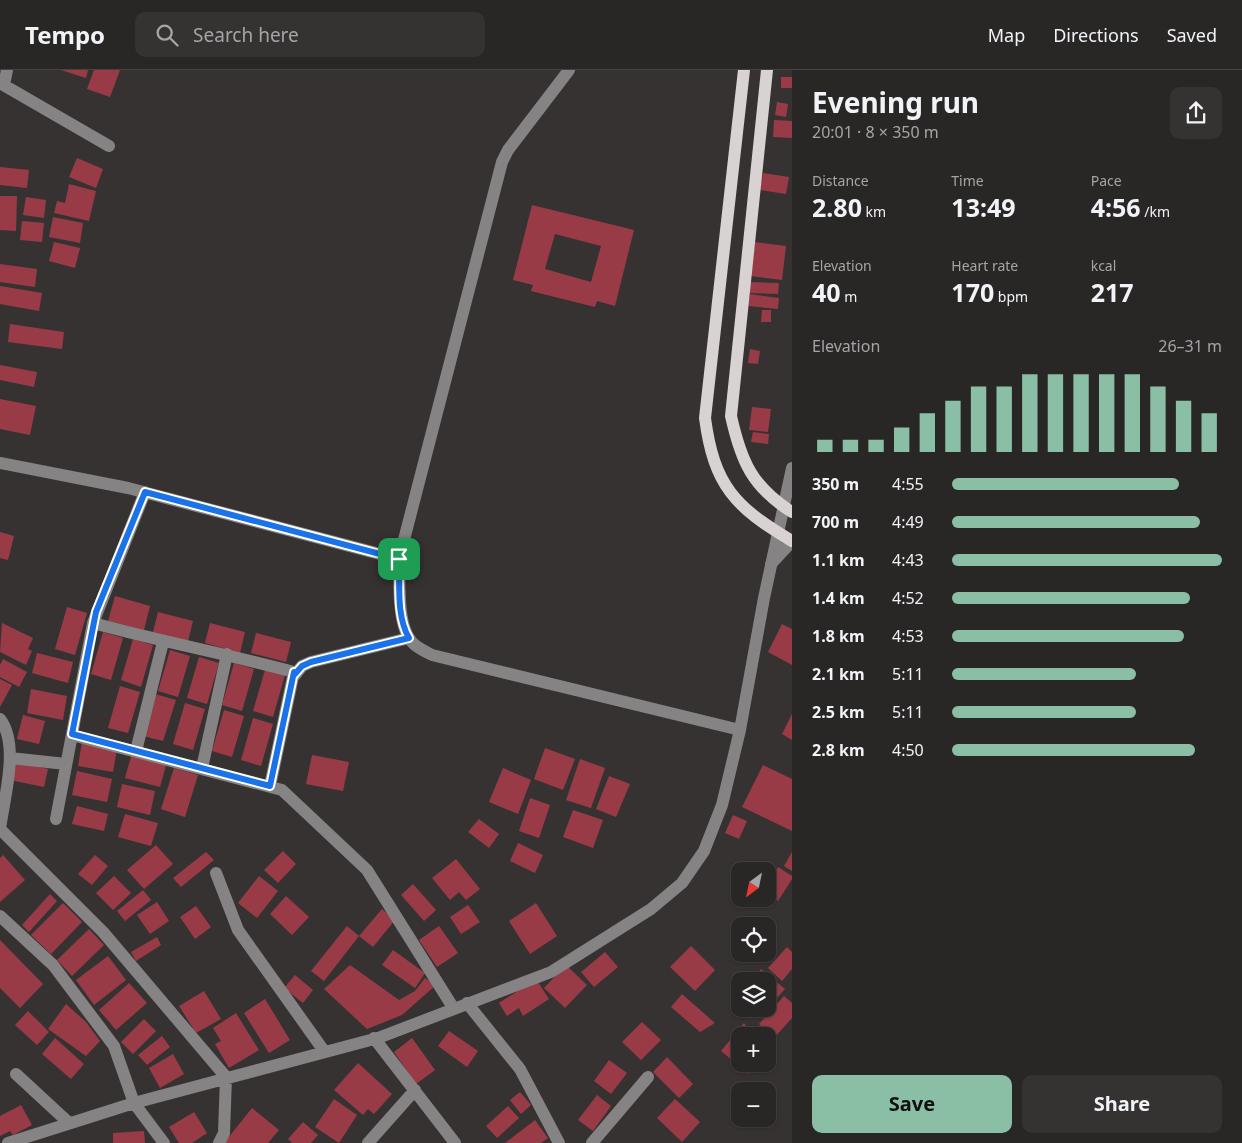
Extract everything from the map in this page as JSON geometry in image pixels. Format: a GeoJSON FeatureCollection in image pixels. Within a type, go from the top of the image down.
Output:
{"type":"FeatureCollection","features":[{"type":"Feature","properties":{"kind":"main road"},"geometry":{"type":"LineString","coordinates":[[744,70],[705,418],[712,458],[722,479],[738,501],[757,520],[792,541]]}},
{"type":"Feature","properties":{"kind":"main road"},"geometry":{"type":"LineString","coordinates":[[767,70],[731,416],[737,445],[746,468],[761,488],[778,504],[792,512]]}},
{"type":"Feature","properties":{"kind":"street"},"geometry":{"type":"LineString","coordinates":[[7,70],[2,84],[109,146]]}},
{"type":"Feature","properties":{"kind":"street"},"geometry":{"type":"LineString","coordinates":[[569,70],[508,150],[502,162],[399,559],[401,611],[405,630],[414,644],[432,655],[740,730]]}},
{"type":"Feature","properties":{"kind":"street"},"geometry":{"type":"LineString","coordinates":[[0,463],[145,492],[399,559]]}},
{"type":"Feature","properties":{"kind":"street"},"geometry":{"type":"LineString","coordinates":[[8,1143],[134,1103],[374,1038],[551,972],[651,909],[682,883],[704,852],[722,805],[740,730],[771,564],[792,468]]}},
{"type":"Feature","properties":{"kind":"street"},"geometry":{"type":"LineString","coordinates":[[56,818],[93,624],[145,492]]}},
{"type":"Feature","properties":{"kind":"street"},"geometry":{"type":"LineString","coordinates":[[771,564],[792,541]]}},
{"type":"Feature","properties":{"kind":"street"},"geometry":{"type":"LineString","coordinates":[[93,624],[163,642],[227,654],[294,672],[294,675],[302,666],[311,662],[409,638]]}},
{"type":"Feature","properties":{"kind":"street"},"geometry":{"type":"LineString","coordinates":[[136,751],[163,642]]}},
{"type":"Feature","properties":{"kind":"street"},"geometry":{"type":"LineString","coordinates":[[202,768],[227,654]]}},
{"type":"Feature","properties":{"kind":"street"},"geometry":{"type":"LineString","coordinates":[[270,786],[294,672]]}},
{"type":"Feature","properties":{"kind":"street"},"geometry":{"type":"LineString","coordinates":[[0,719],[6,727],[10,744],[10,758],[0,828],[103,932],[226,1077],[224,1133],[220,1143]]}},
{"type":"Feature","properties":{"kind":"street"},"geometry":{"type":"LineString","coordinates":[[72,734],[270,786],[287,794],[367,870],[454,1009]]}},
{"type":"Feature","properties":{"kind":"street"},"geometry":{"type":"LineString","coordinates":[[10,758],[66,764]]}},
{"type":"Feature","properties":{"kind":"street"},"geometry":{"type":"LineString","coordinates":[[216,873],[238,930],[324,1051]]}},
{"type":"Feature","properties":{"kind":"street"},"geometry":{"type":"LineString","coordinates":[[0,916],[53,965],[114,1046],[134,1103],[164,1143]]}},
{"type":"Feature","properties":{"kind":"street"},"geometry":{"type":"LineString","coordinates":[[467,1004],[520,1069],[559,1143]]}},
{"type":"Feature","properties":{"kind":"street"},"geometry":{"type":"LineString","coordinates":[[374,1038],[455,1143]]}},
{"type":"Feature","properties":{"kind":"street"},"geometry":{"type":"LineString","coordinates":[[16,1074],[69,1123]]}},
{"type":"Feature","properties":{"kind":"street"},"geometry":{"type":"LineString","coordinates":[[592,1143],[648,1077]]}},
{"type":"Feature","properties":{"kind":"street"},"geometry":{"type":"LineString","coordinates":[[368,1143],[415,1090]]}},
{"type":"Feature","properties":{"kind":"building"},"geometry":{"type":"Polygon","coordinates":[[[61,70],[88,70],[86,78],[61,70]]]}},
{"type":"Feature","properties":{"kind":"building"},"geometry":{"type":"Polygon","coordinates":[[[94,70],[120,70],[110,97],[87,89],[94,70]]]}},
{"type":"Feature","properties":{"kind":"building"},"geometry":{"type":"Polygon","coordinates":[[[781,77],[792,77],[792,88],[781,88],[781,77]]]}},
{"type":"Feature","properties":{"kind":"building"},"geometry":{"type":"Polygon","coordinates":[[[777,102],[788,104],[786,117],[775,115],[777,102]]]}},
{"type":"Feature","properties":{"kind":"building"},"geometry":{"type":"Polygon","coordinates":[[[774,120],[792,121],[792,138],[773,137],[774,120]]]}},
{"type":"Feature","properties":{"kind":"building"},"geometry":{"type":"Polygon","coordinates":[[[77,158],[103,169],[96,188],[69,177],[77,158]]]}},
{"type":"Feature","properties":{"kind":"building"},"geometry":{"type":"Polygon","coordinates":[[[0,167],[29,170],[27,188],[0,185],[0,167]]]}},
{"type":"Feature","properties":{"kind":"building"},"geometry":{"type":"Polygon","coordinates":[[[763,173],[789,177],[786,194],[760,190],[763,173]]]}},
{"type":"Feature","properties":{"kind":"building"},"geometry":{"type":"Polygon","coordinates":[[[69,184],[96,191],[89,221],[54,213],[57,201],[65,203],[69,184]]]}},
{"type":"Feature","properties":{"kind":"building"},"geometry":{"type":"Polygon","coordinates":[[[0,196],[17,196],[16,231],[0,230],[0,196]]]}},
{"type":"Feature","properties":{"kind":"building"},"geometry":{"type":"Polygon","coordinates":[[[26,197],[46,200],[44,218],[23,215],[26,197]]]}},
{"type":"Feature","properties":{"kind":"building"},"geometry":{"type":"Polygon","coordinates":[[[532,205],[634,230],[615,306],[597,301],[595,307],[531,291],[533,285],[513,280],[532,205]],[[555,234],[545,269],[591,282],[601,246],[555,234]]]}},
{"type":"Feature","properties":{"kind":"building"},"geometry":{"type":"Polygon","coordinates":[[[53,217],[83,223],[80,243],[49,237],[53,217]]]}},
{"type":"Feature","properties":{"kind":"building"},"geometry":{"type":"Polygon","coordinates":[[[22,221],[44,223],[42,242],[20,240],[22,221]]]}},
{"type":"Feature","properties":{"kind":"building"},"geometry":{"type":"Polygon","coordinates":[[[54,242],[80,248],[75,268],[49,261],[54,242]]]}},
{"type":"Feature","properties":{"kind":"building"},"geometry":{"type":"Polygon","coordinates":[[[755,242],[786,246],[782,280],[751,276],[755,242]]]}},
{"type":"Feature","properties":{"kind":"building"},"geometry":{"type":"Polygon","coordinates":[[[0,264],[37,269],[35,287],[0,282],[0,264]]]}},
{"type":"Feature","properties":{"kind":"building"},"geometry":{"type":"Polygon","coordinates":[[[750,282],[779,283],[778,294],[750,293],[750,282]]]}},
{"type":"Feature","properties":{"kind":"building"},"geometry":{"type":"Polygon","coordinates":[[[0,286],[42,293],[39,311],[0,304],[0,286]]]}},
{"type":"Feature","properties":{"kind":"building"},"geometry":{"type":"Polygon","coordinates":[[[750,294],[779,298],[778,309],[748,306],[750,294]]]}},
{"type":"Feature","properties":{"kind":"building"},"geometry":{"type":"Polygon","coordinates":[[[762,310],[771,310],[771,322],[761,322],[762,310]]]}},
{"type":"Feature","properties":{"kind":"building"},"geometry":{"type":"Polygon","coordinates":[[[10,324],[64,332],[62,349],[8,342],[10,324]]]}},
{"type":"Feature","properties":{"kind":"building"},"geometry":{"type":"Polygon","coordinates":[[[750,349],[760,351],[758,364],[748,363],[750,349]]]}},
{"type":"Feature","properties":{"kind":"building"},"geometry":{"type":"Polygon","coordinates":[[[0,365],[37,372],[34,387],[0,380],[0,365]]]}},
{"type":"Feature","properties":{"kind":"building"},"geometry":{"type":"Polygon","coordinates":[[[0,399],[36,406],[30,435],[0,429],[0,399]]]}},
{"type":"Feature","properties":{"kind":"building"},"geometry":{"type":"Polygon","coordinates":[[[752,407],[771,409],[768,432],[749,430],[752,407]]]}},
{"type":"Feature","properties":{"kind":"building"},"geometry":{"type":"Polygon","coordinates":[[[753,432],[769,434],[768,444],[751,442],[753,432]]]}},
{"type":"Feature","properties":{"kind":"building"},"geometry":{"type":"Polygon","coordinates":[[[0,532],[14,536],[8,560],[0,558],[0,532]]]}},
{"type":"Feature","properties":{"kind":"building"},"geometry":{"type":"Polygon","coordinates":[[[115,596],[150,606],[144,630],[108,621],[115,596]]]}},
{"type":"Feature","properties":{"kind":"building"},"geometry":{"type":"Polygon","coordinates":[[[67,607],[87,613],[75,655],[55,649],[67,607]]]}},
{"type":"Feature","properties":{"kind":"building"},"geometry":{"type":"Polygon","coordinates":[[[158,612],[193,621],[188,641],[153,632],[158,612]]]}},
{"type":"Feature","properties":{"kind":"building"},"geometry":{"type":"Polygon","coordinates":[[[2,623],[33,638],[28,649],[32,651],[26,665],[0,652],[2,623]]]}},
{"type":"Feature","properties":{"kind":"building"},"geometry":{"type":"Polygon","coordinates":[[[210,623],[245,632],[240,653],[205,643],[210,623]]]}},
{"type":"Feature","properties":{"kind":"building"},"geometry":{"type":"Polygon","coordinates":[[[782,624],[792,629],[792,665],[768,652],[782,624]]]}},
{"type":"Feature","properties":{"kind":"building"},"geometry":{"type":"Polygon","coordinates":[[[103,632],[123,638],[111,680],[91,674],[103,632]]]}},
{"type":"Feature","properties":{"kind":"building"},"geometry":{"type":"Polygon","coordinates":[[[256,633],[291,642],[286,662],[251,653],[256,633]]]}},
{"type":"Feature","properties":{"kind":"building"},"geometry":{"type":"Polygon","coordinates":[[[133,639],[153,645],[141,687],[121,680],[133,639]]]}},
{"type":"Feature","properties":{"kind":"building"},"geometry":{"type":"Polygon","coordinates":[[[170,650],[190,656],[178,697],[158,691],[170,650]]]}},
{"type":"Feature","properties":{"kind":"building"},"geometry":{"type":"Polygon","coordinates":[[[37,653],[73,662],[68,683],[32,673],[37,653]]]}},
{"type":"Feature","properties":{"kind":"building"},"geometry":{"type":"Polygon","coordinates":[[[199,657],[219,663],[207,704],[187,698],[199,657]]]}},
{"type":"Feature","properties":{"kind":"building"},"geometry":{"type":"Polygon","coordinates":[[[3,659],[27,672],[19,687],[0,677],[0,665],[3,659]]]}},
{"type":"Feature","properties":{"kind":"building"},"geometry":{"type":"Polygon","coordinates":[[[234,663],[254,669],[242,711],[222,705],[234,663]]]}},
{"type":"Feature","properties":{"kind":"building"},"geometry":{"type":"Polygon","coordinates":[[[265,670],[285,675],[273,717],[253,711],[265,670]]]}},
{"type":"Feature","properties":{"kind":"building"},"geometry":{"type":"Polygon","coordinates":[[[0,679],[12,685],[0,707],[0,679]]]}},
{"type":"Feature","properties":{"kind":"building"},"geometry":{"type":"Polygon","coordinates":[[[120,686],[140,692],[128,733],[108,728],[120,686]]]}},
{"type":"Feature","properties":{"kind":"building"},"geometry":{"type":"Polygon","coordinates":[[[31,689],[67,696],[63,720],[27,713],[31,689]]]}},
{"type":"Feature","properties":{"kind":"building"},"geometry":{"type":"Polygon","coordinates":[[[155,694],[176,700],[163,741],[143,736],[155,694]]]}},
{"type":"Feature","properties":{"kind":"building"},"geometry":{"type":"Polygon","coordinates":[[[185,703],[205,709],[193,750],[173,744],[185,703]]]}},
{"type":"Feature","properties":{"kind":"building"},"geometry":{"type":"Polygon","coordinates":[[[224,710],[244,716],[232,757],[212,751],[224,710]]]}},
{"type":"Feature","properties":{"kind":"building"},"geometry":{"type":"Polygon","coordinates":[[[792,714],[792,740],[782,734],[792,714]]]}},
{"type":"Feature","properties":{"kind":"building"},"geometry":{"type":"Polygon","coordinates":[[[23,715],[45,721],[39,744],[17,739],[23,715]]]}},
{"type":"Feature","properties":{"kind":"building"},"geometry":{"type":"Polygon","coordinates":[[[253,718],[273,724],[261,766],[241,760],[253,718]]]}},
{"type":"Feature","properties":{"kind":"building"},"geometry":{"type":"Polygon","coordinates":[[[82,742],[117,749],[113,772],[78,766],[82,742]]]}},
{"type":"Feature","properties":{"kind":"building"},"geometry":{"type":"Polygon","coordinates":[[[545,748],[575,759],[563,790],[534,779],[545,748]]]}},
{"type":"Feature","properties":{"kind":"building"},"geometry":{"type":"Polygon","coordinates":[[[132,753],[167,762],[160,787],[125,778],[132,753]]]}},
{"type":"Feature","properties":{"kind":"building"},"geometry":{"type":"Polygon","coordinates":[[[312,755],[349,762],[343,791],[306,784],[312,755]]]}},
{"type":"Feature","properties":{"kind":"building"},"geometry":{"type":"Polygon","coordinates":[[[580,759],[605,768],[591,808],[566,800],[580,759]]]}},
{"type":"Feature","properties":{"kind":"building"},"geometry":{"type":"Polygon","coordinates":[[[14,761],[48,769],[44,787],[10,780],[14,761]]]}},
{"type":"Feature","properties":{"kind":"building"},"geometry":{"type":"Polygon","coordinates":[[[763,765],[792,779],[792,831],[742,807],[763,765]]]}},
{"type":"Feature","properties":{"kind":"building"},"geometry":{"type":"Polygon","coordinates":[[[174,768],[198,775],[185,817],[161,809],[174,768]]]}},
{"type":"Feature","properties":{"kind":"building"},"geometry":{"type":"Polygon","coordinates":[[[503,768],[531,780],[518,814],[489,802],[503,768]]]}},
{"type":"Feature","properties":{"kind":"building"},"geometry":{"type":"Polygon","coordinates":[[[77,771],[112,779],[107,802],[72,795],[77,771]]]}},
{"type":"Feature","properties":{"kind":"building"},"geometry":{"type":"Polygon","coordinates":[[[609,776],[630,784],[616,817],[596,809],[609,776]]]}},
{"type":"Feature","properties":{"kind":"building"},"geometry":{"type":"Polygon","coordinates":[[[122,784],[155,791],[150,815],[117,807],[122,784]]]}},
{"type":"Feature","properties":{"kind":"building"},"geometry":{"type":"Polygon","coordinates":[[[530,798],[550,805],[539,838],[519,831],[530,798]]]}},
{"type":"Feature","properties":{"kind":"building"},"geometry":{"type":"Polygon","coordinates":[[[77,806],[108,814],[104,831],[72,824],[77,806]]]}},
{"type":"Feature","properties":{"kind":"building"},"geometry":{"type":"Polygon","coordinates":[[[573,810],[603,820],[593,848],[563,837],[573,810]]]}},
{"type":"Feature","properties":{"kind":"building"},"geometry":{"type":"Polygon","coordinates":[[[125,814],[158,823],[151,846],[118,837],[125,814]]]}},
{"type":"Feature","properties":{"kind":"building"},"geometry":{"type":"Polygon","coordinates":[[[733,815],[747,821],[739,839],[725,833],[733,815]]]}},
{"type":"Feature","properties":{"kind":"building"},"geometry":{"type":"Polygon","coordinates":[[[479,819],[499,834],[489,848],[468,832],[479,819]]]}},
{"type":"Feature","properties":{"kind":"building"},"geometry":{"type":"Polygon","coordinates":[[[518,843],[543,855],[535,873],[510,861],[518,843]]]}},
{"type":"Feature","properties":{"kind":"building"},"geometry":{"type":"Polygon","coordinates":[[[156,845],[173,864],[144,889],[127,870],[156,845]]]}},
{"type":"Feature","properties":{"kind":"building"},"geometry":{"type":"Polygon","coordinates":[[[283,851],[296,864],[278,883],[264,870],[283,851]]]}},
{"type":"Feature","properties":{"kind":"building"},"geometry":{"type":"Polygon","coordinates":[[[206,852],[214,860],[181,887],[173,878],[206,852]]]}},
{"type":"Feature","properties":{"kind":"building"},"geometry":{"type":"Polygon","coordinates":[[[792,852],[792,871],[784,866],[792,852]]]}},
{"type":"Feature","properties":{"kind":"building"},"geometry":{"type":"Polygon","coordinates":[[[3,855],[25,880],[0,902],[0,858],[3,855]]]}},
{"type":"Feature","properties":{"kind":"building"},"geometry":{"type":"Polygon","coordinates":[[[95,855],[108,866],[92,885],[78,874],[95,855]]]}},
{"type":"Feature","properties":{"kind":"building"},"geometry":{"type":"Polygon","coordinates":[[[456,859],[480,889],[466,900],[459,892],[450,900],[432,878],[456,859]]]}},
{"type":"Feature","properties":{"kind":"building"},"geometry":{"type":"Polygon","coordinates":[[[778,867],[792,876],[778,901],[776,900],[776,870],[778,867]]]}},
{"type":"Feature","properties":{"kind":"building"},"geometry":{"type":"Polygon","coordinates":[[[114,876],[131,893],[113,910],[96,893],[114,876]]]}},
{"type":"Feature","properties":{"kind":"building"},"geometry":{"type":"Polygon","coordinates":[[[259,876],[278,891],[257,918],[238,903],[259,876]]]}},
{"type":"Feature","properties":{"kind":"building"},"geometry":{"type":"Polygon","coordinates":[[[413,884],[436,910],[424,921],[401,895],[413,884]]]}},
{"type":"Feature","properties":{"kind":"building"},"geometry":{"type":"Polygon","coordinates":[[[143,890],[151,900],[125,921],[117,911],[143,890]]]}},
{"type":"Feature","properties":{"kind":"building"},"geometry":{"type":"Polygon","coordinates":[[[50,894],[57,901],[29,932],[22,925],[50,894]]]}},
{"type":"Feature","properties":{"kind":"building"},"geometry":{"type":"Polygon","coordinates":[[[286,896],[309,917],[292,935],[270,914],[286,896]]]}},
{"type":"Feature","properties":{"kind":"building"},"geometry":{"type":"Polygon","coordinates":[[[157,902],[169,921],[150,934],[137,915],[157,902]]]}},
{"type":"Feature","properties":{"kind":"building"},"geometry":{"type":"Polygon","coordinates":[[[63,903],[82,922],[51,954],[31,935],[63,903]]]}},
{"type":"Feature","properties":{"kind":"building"},"geometry":{"type":"Polygon","coordinates":[[[536,903],[557,936],[530,954],[509,921],[536,903]]]}},
{"type":"Feature","properties":{"kind":"building"},"geometry":{"type":"Polygon","coordinates":[[[468,905],[480,922],[461,934],[450,917],[468,905]]]}},
{"type":"Feature","properties":{"kind":"building"},"geometry":{"type":"Polygon","coordinates":[[[196,906],[211,927],[195,939],[180,917],[196,906]]]}},
{"type":"Feature","properties":{"kind":"building"},"geometry":{"type":"Polygon","coordinates":[[[382,909],[395,920],[373,947],[359,936],[382,909]]]}},
{"type":"Feature","properties":{"kind":"building"},"geometry":{"type":"Polygon","coordinates":[[[347,926],[359,936],[324,981],[311,971],[347,926]]]}},
{"type":"Feature","properties":{"kind":"building"},"geometry":{"type":"Polygon","coordinates":[[[439,926],[458,953],[437,967],[419,940],[439,926]]]}},
{"type":"Feature","properties":{"kind":"building"},"geometry":{"type":"Polygon","coordinates":[[[89,929],[104,945],[72,976],[57,960],[89,929]]]}},
{"type":"Feature","properties":{"kind":"building"},"geometry":{"type":"Polygon","coordinates":[[[157,937],[161,945],[136,961],[131,952],[157,937]]]}},
{"type":"Feature","properties":{"kind":"building"},"geometry":{"type":"Polygon","coordinates":[[[0,940],[43,984],[20,1008],[0,988],[0,940]]]}},
{"type":"Feature","properties":{"kind":"building"},"geometry":{"type":"Polygon","coordinates":[[[691,946],[715,970],[695,991],[670,967],[691,946]]]}},
{"type":"Feature","properties":{"kind":"building"},"geometry":{"type":"Polygon","coordinates":[[[787,947],[792,952],[792,969],[782,981],[776,975],[776,972],[772,972],[768,968],[773,962],[776,962],[776,959],[787,947]]]}},
{"type":"Feature","properties":{"kind":"building"},"geometry":{"type":"Polygon","coordinates":[[[393,950],[425,973],[415,988],[382,965],[393,950]]]}},
{"type":"Feature","properties":{"kind":"building"},"geometry":{"type":"Polygon","coordinates":[[[605,952],[618,967],[594,987],[581,972],[605,952]]]}},
{"type":"Feature","properties":{"kind":"building"},"geometry":{"type":"Polygon","coordinates":[[[108,956],[126,980],[94,1005],[76,980],[108,956]]]}},
{"type":"Feature","properties":{"kind":"building"},"geometry":{"type":"Polygon","coordinates":[[[350,965],[399,1000],[415,991],[425,978],[436,985],[402,1015],[367,1029],[324,989],[350,965]]]}},
{"type":"Feature","properties":{"kind":"building"},"geometry":{"type":"Polygon","coordinates":[[[566,965],[587,985],[565,1008],[544,988],[566,965]]]}},
{"type":"Feature","properties":{"kind":"building"},"geometry":{"type":"Polygon","coordinates":[[[295,975],[313,990],[303,1003],[284,988],[295,975]]]}},
{"type":"Feature","properties":{"kind":"building"},"geometry":{"type":"Polygon","coordinates":[[[536,979],[549,999],[523,1016],[519,1008],[507,1016],[499,1003],[536,979]]]}},
{"type":"Feature","properties":{"kind":"building"},"geometry":{"type":"Polygon","coordinates":[[[776,982],[785,989],[776,999],[776,982]]]}},
{"type":"Feature","properties":{"kind":"building"},"geometry":{"type":"Polygon","coordinates":[[[129,983],[147,1003],[116,1030],[99,1010],[129,983]]]}},
{"type":"Feature","properties":{"kind":"building"},"geometry":{"type":"Polygon","coordinates":[[[204,991],[221,1019],[196,1033],[179,1006],[204,991]]]}},
{"type":"Feature","properties":{"kind":"building"},"geometry":{"type":"Polygon","coordinates":[[[682,994],[715,1023],[700,1032],[671,1007],[682,994]]]}},
{"type":"Feature","properties":{"kind":"building"},"geometry":{"type":"Polygon","coordinates":[[[784,996],[792,1003],[792,1018],[776,1036],[776,1027],[762,1027],[759,1024],[765,1017],[776,1017],[776,1005],[784,996]]]}},
{"type":"Feature","properties":{"kind":"building"},"geometry":{"type":"Polygon","coordinates":[[[265,999],[290,1040],[269,1053],[244,1013],[265,999]]]}},
{"type":"Feature","properties":{"kind":"building"},"geometry":{"type":"Polygon","coordinates":[[[66,1004],[86,1022],[100,1041],[86,1056],[48,1029],[66,1004]]]}},
{"type":"Feature","properties":{"kind":"building"},"geometry":{"type":"Polygon","coordinates":[[[28,1011],[49,1032],[37,1045],[15,1025],[28,1011]]]}},
{"type":"Feature","properties":{"kind":"building"},"geometry":{"type":"Polygon","coordinates":[[[236,1013],[259,1050],[229,1068],[215,1044],[221,1041],[213,1028],[236,1013]]]}},
{"type":"Feature","properties":{"kind":"building"},"geometry":{"type":"Polygon","coordinates":[[[144,1019],[156,1031],[133,1054],[121,1042],[144,1019]]]}},
{"type":"Feature","properties":{"kind":"building"},"geometry":{"type":"Polygon","coordinates":[[[642,1022],[661,1040],[641,1060],[622,1042],[642,1022]]]}},
{"type":"Feature","properties":{"kind":"building"},"geometry":{"type":"Polygon","coordinates":[[[449,1031],[478,1051],[467,1067],[438,1046],[449,1031]]]}},
{"type":"Feature","properties":{"kind":"building"},"geometry":{"type":"Polygon","coordinates":[[[162,1036],[170,1047],[147,1065],[138,1055],[162,1036]]]}},
{"type":"Feature","properties":{"kind":"building"},"geometry":{"type":"Polygon","coordinates":[[[55,1038],[84,1064],[71,1079],[42,1054],[55,1038]]]}},
{"type":"Feature","properties":{"kind":"building"},"geometry":{"type":"Polygon","coordinates":[[[412,1038],[435,1070],[416,1084],[394,1052],[412,1038]]]}},
{"type":"Feature","properties":{"kind":"building"},"geometry":{"type":"Polygon","coordinates":[[[731,1039],[731,1059],[721,1051],[731,1039]]]}},
{"type":"Feature","properties":{"kind":"building"},"geometry":{"type":"Polygon","coordinates":[[[173,1054],[184,1074],[160,1088],[149,1068],[173,1054]]]}},
{"type":"Feature","properties":{"kind":"building"},"geometry":{"type":"Polygon","coordinates":[[[667,1057],[693,1084],[679,1098],[653,1072],[667,1057]]]}},
{"type":"Feature","properties":{"kind":"building"},"geometry":{"type":"Polygon","coordinates":[[[609,1060],[627,1073],[611,1094],[594,1081],[609,1060]]]}},
{"type":"Feature","properties":{"kind":"building"},"geometry":{"type":"Polygon","coordinates":[[[358,1063],[392,1094],[374,1114],[368,1109],[363,1115],[334,1090],[358,1063]]]}},
{"type":"Feature","properties":{"kind":"building"},"geometry":{"type":"Polygon","coordinates":[[[520,1092],[531,1105],[521,1114],[510,1100],[520,1092]]]}},
{"type":"Feature","properties":{"kind":"building"},"geometry":{"type":"Polygon","coordinates":[[[597,1095],[611,1106],[593,1131],[578,1120],[597,1095]]]}},
{"type":"Feature","properties":{"kind":"building"},"geometry":{"type":"Polygon","coordinates":[[[334,1099],[357,1115],[339,1143],[315,1127],[334,1099]]]}},
{"type":"Feature","properties":{"kind":"building"},"geometry":{"type":"Polygon","coordinates":[[[675,1099],[700,1122],[682,1142],[657,1118],[675,1099]]]}},
{"type":"Feature","properties":{"kind":"building"},"geometry":{"type":"Polygon","coordinates":[[[21,1105],[32,1125],[13,1135],[10,1131],[0,1136],[0,1116],[21,1105]]]}},
{"type":"Feature","properties":{"kind":"building"},"geometry":{"type":"Polygon","coordinates":[[[508,1106],[519,1118],[497,1138],[486,1126],[508,1106]]]}},
{"type":"Feature","properties":{"kind":"building"},"geometry":{"type":"Polygon","coordinates":[[[252,1108],[279,1130],[268,1143],[224,1143],[252,1108]]]}},
{"type":"Feature","properties":{"kind":"building"},"geometry":{"type":"Polygon","coordinates":[[[194,1112],[207,1133],[192,1143],[179,1143],[169,1127],[194,1112]]]}},
{"type":"Feature","properties":{"kind":"building"},"geometry":{"type":"Polygon","coordinates":[[[535,1120],[548,1138],[541,1143],[505,1143],[535,1120]]]}},
{"type":"Feature","properties":{"kind":"building"},"geometry":{"type":"Polygon","coordinates":[[[303,1122],[318,1135],[311,1143],[292,1143],[288,1139],[303,1122]]]}},
{"type":"Feature","properties":{"kind":"building"},"geometry":{"type":"Polygon","coordinates":[[[144,1131],[145,1143],[113,1143],[113,1133],[144,1131]]]}},
{"type":"Feature","properties":{"kind":"route"},"geometry":{"type":"LineString","coordinates":[[145,492],[399,559],[401,611],[405,630],[409,638],[311,662],[302,666],[294,675],[294,672],[270,786],[72,734],[96,612],[145,492]]}}]}
